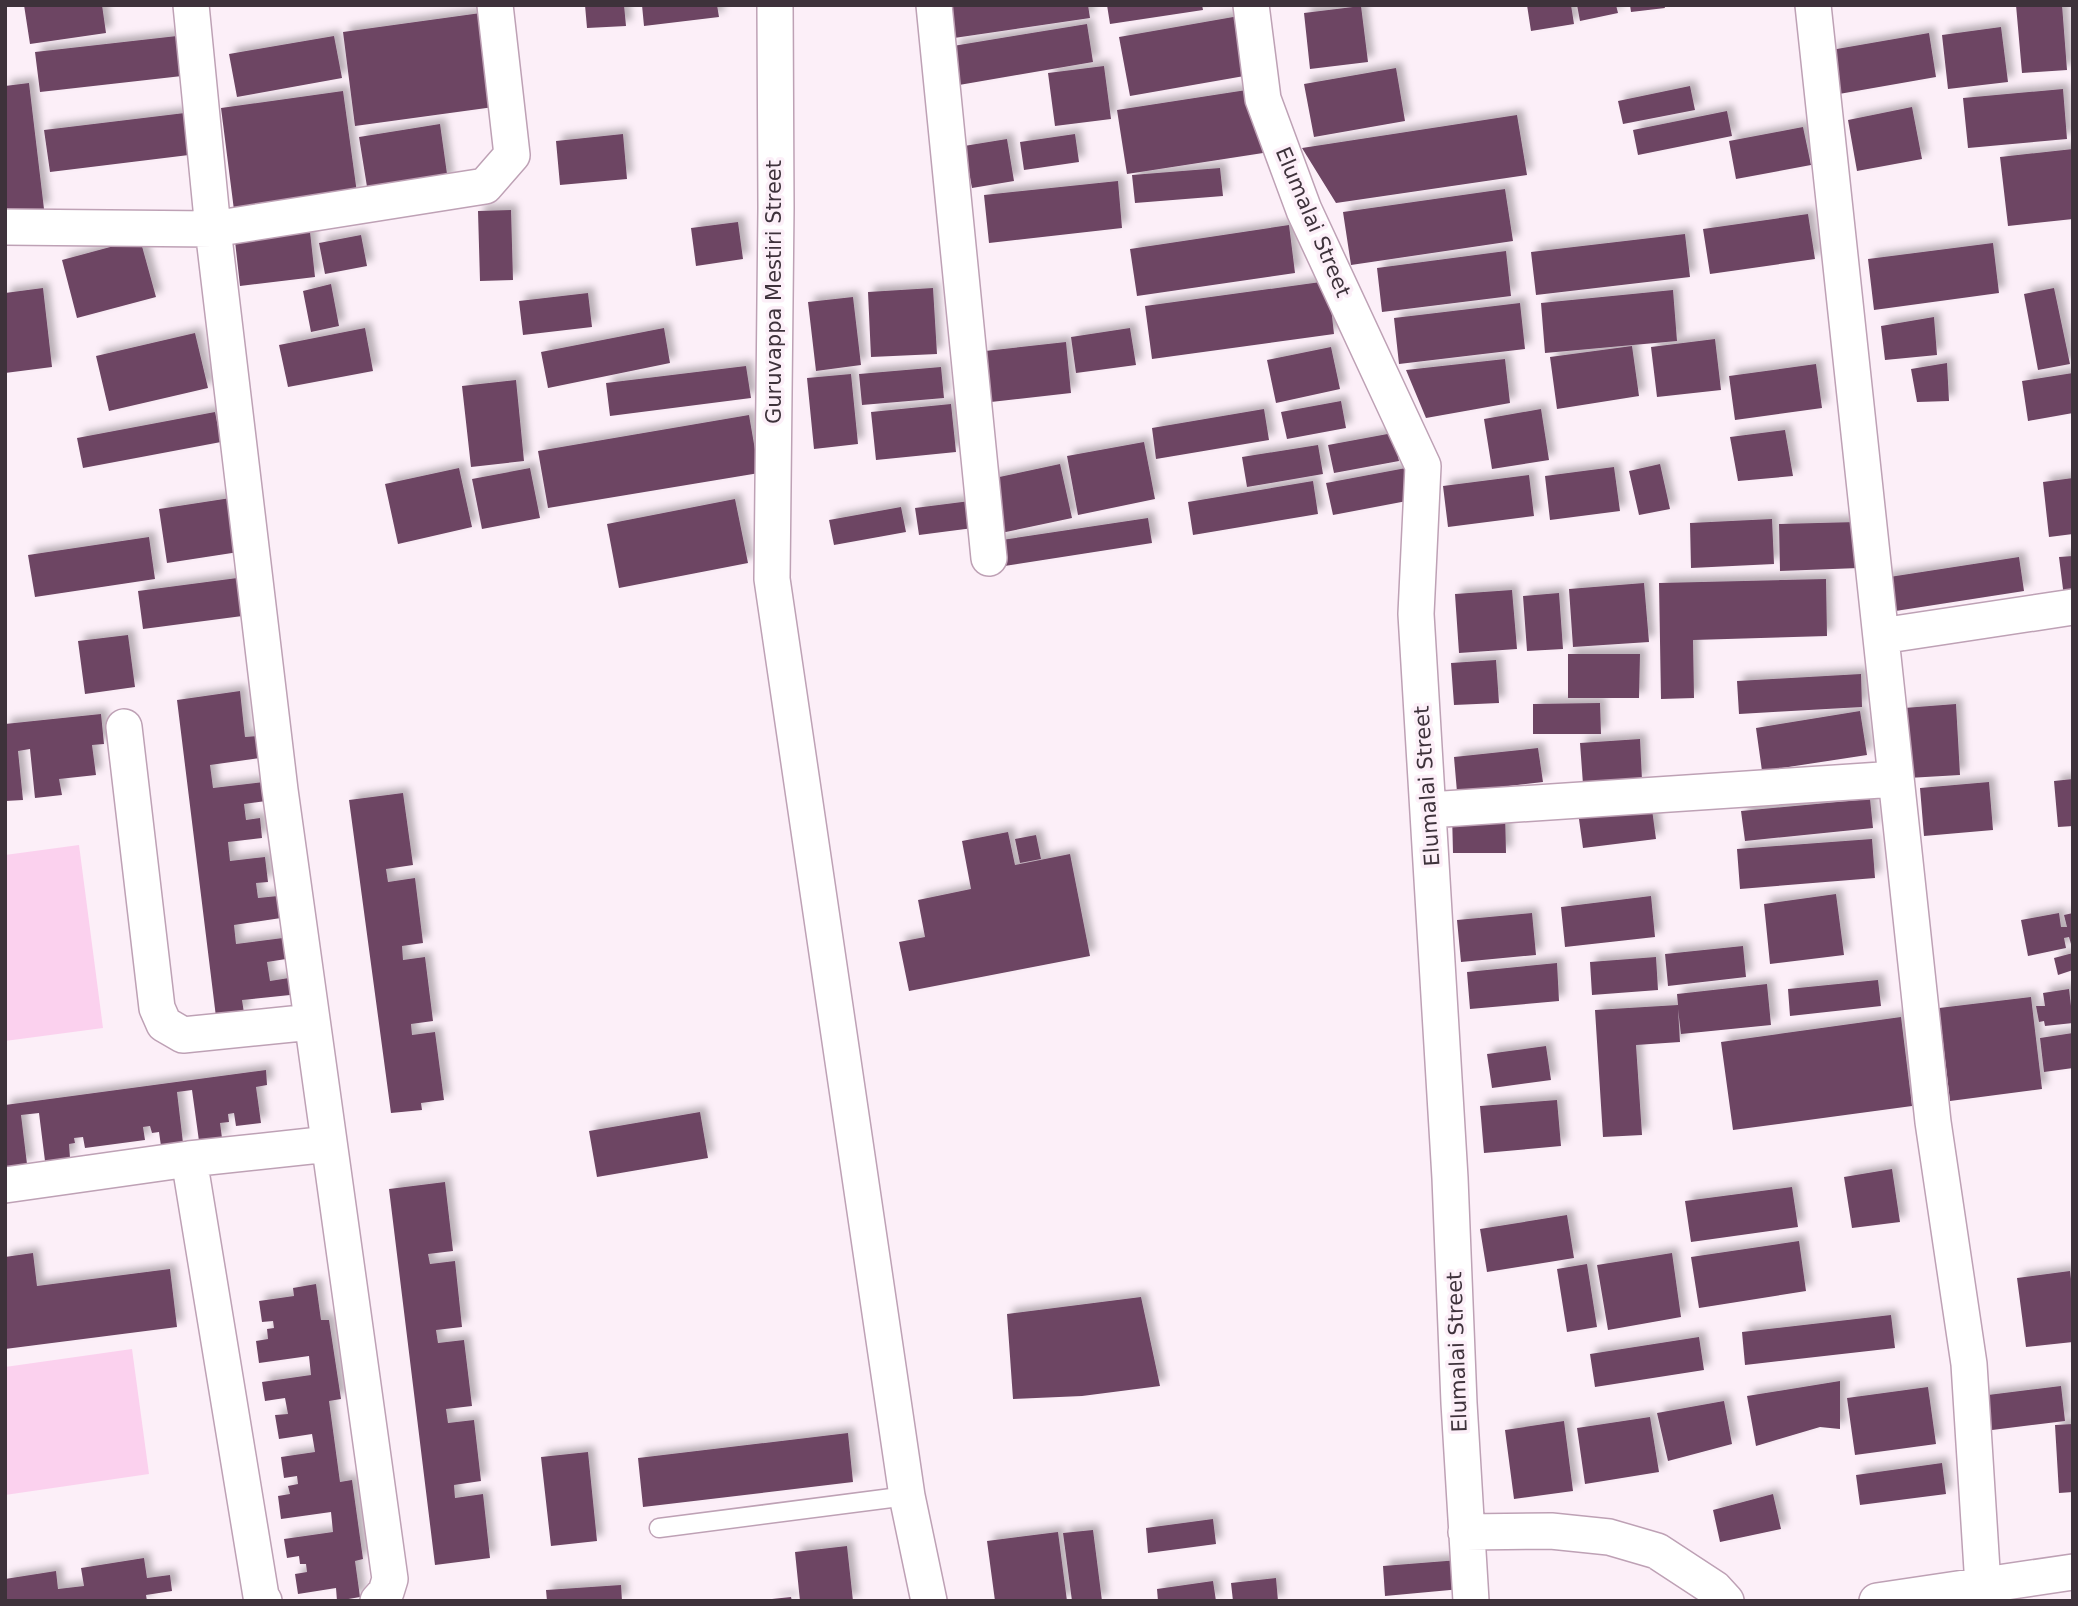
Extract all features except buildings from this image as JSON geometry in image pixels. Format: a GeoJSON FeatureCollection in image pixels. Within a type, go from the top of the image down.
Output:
{"type":"FeatureCollection","features":[{"type":"Feature","properties":{"kind":"street"},"geometry":{"type":"LineString","coordinates":[[191,5],[213,229],[280,790],[390,1579],[386,1592],[378,1601]]}},
{"type":"Feature","properties":{"kind":"street"},"geometry":{"type":"LineString","coordinates":[[5,227],[213,229],[485,186],[512,155],[495,5]]}},
{"type":"Feature","properties":{"kind":"street","name":"Guruvappa Mestiri Street"},"geometry":{"type":"LineString","coordinates":[[775,5],[776,222],[772,579],[907,1496],[929,1601]]}},
{"type":"Feature","properties":{"kind":"street"},"geometry":{"type":"LineString","coordinates":[[934,5],[989,558]]}},
{"type":"Feature","properties":{"kind":"street","name":"Elumalai Street"},"geometry":{"type":"LineString","coordinates":[[1251,5],[1263,99],[1304,211],[1423,466],[1416,614],[1450,1178],[1471,1601]]}},
{"type":"Feature","properties":{"kind":"street"},"geometry":{"type":"LineString","coordinates":[[1813,5],[1933,1122],[1969,1364],[1983,1586]]}},
{"type":"Feature","properties":{"kind":"street"},"geometry":{"type":"LineString","coordinates":[[1881,636],[2073,607]]}},
{"type":"Feature","properties":{"kind":"street"},"geometry":{"type":"LineString","coordinates":[[124,727],[158,1008],[164,1024],[183,1035],[312,1022]]}},
{"type":"Feature","properties":{"kind":"street"},"geometry":{"type":"LineString","coordinates":[[1429,810],[1896,779]]}},
{"type":"Feature","properties":{"kind":"street"},"geometry":{"type":"LineString","coordinates":[[5,1185],[188,1159],[329,1144]]}},
{"type":"Feature","properties":{"kind":"street"},"geometry":{"type":"LineString","coordinates":[[188,1159],[261,1596],[264,1601]]}},
{"type":"Feature","properties":{"kind":"street"},"geometry":{"type":"LineString","coordinates":[[1466,1532],[1551,1531],[1609,1537],[1657,1551],[1715,1589],[1726,1601]]}},
{"type":"Feature","properties":{"kind":"street"},"geometry":{"type":"LineString","coordinates":[[1877,1601],[2073,1572]]}},
{"type":"Feature","properties":{"kind":"lane"},"geometry":{"type":"LineString","coordinates":[[659,1528],[907,1496]]}},
{"type":"Feature","properties":{"kind":"shaded area"},"geometry":{"type":"Polygon","coordinates":[[[79,845],[103,1028],[5,1041],[5,855],[79,845]]]}},
{"type":"Feature","properties":{"kind":"shaded area"},"geometry":{"type":"Polygon","coordinates":[[[132,1349],[149,1474],[5,1495],[5,1367],[132,1349]]]}}]}
